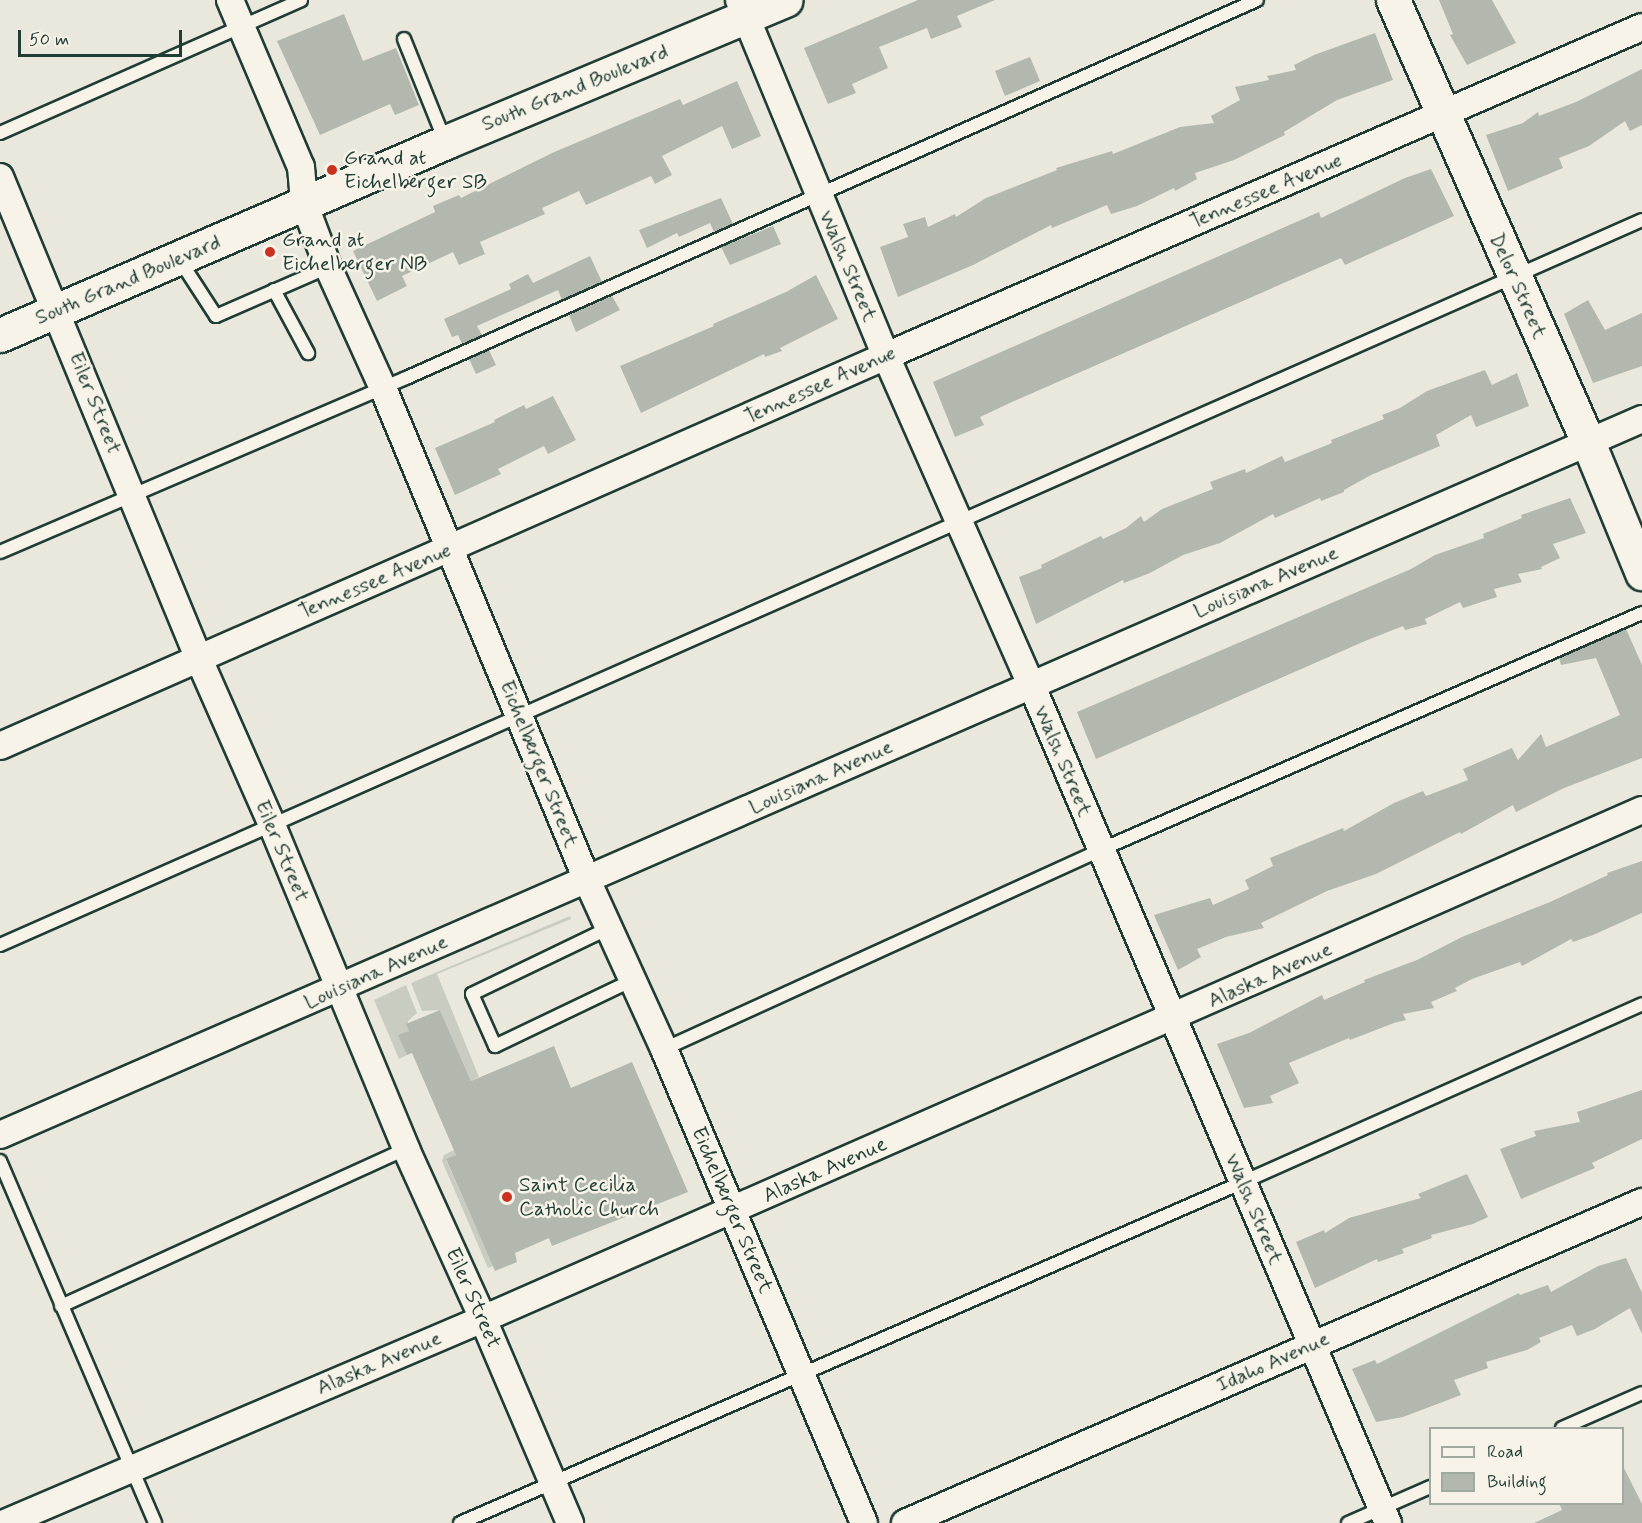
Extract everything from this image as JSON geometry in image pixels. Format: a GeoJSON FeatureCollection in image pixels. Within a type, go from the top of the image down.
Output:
{"type":"FeatureCollection","features":[{"type":"Feature","properties":{"kind":"main road","name":"South Grand Boulevard"},"geometry":{"type":"LineString","coordinates":[[0,335],[446,142],[742,9],[786,0]]}},
{"type":"Feature","properties":{"kind":"main road","name":"Delor Street"},"geometry":{"type":"LineString","coordinates":[[1392,0],[1588,442],[1642,573]]}},
{"type":"Feature","properties":{"kind":"street","name":"Eichelberger Street"},"geometry":{"type":"LineString","coordinates":[[230,0],[301,167],[304,204],[328,267],[452,548],[587,880],[664,1049],[864,1523]]}},
{"type":"Feature","properties":{"kind":"street","name":"Walsh Street"},"geometry":{"type":"LineString","coordinates":[[742,9],[886,356],[1031,684],[1385,1516]]}},
{"type":"Feature","properties":{"kind":"street","name":"Tennessee Avenue"},"geometry":{"type":"LineString","coordinates":[[0,746],[198,657],[1642,27]]}},
{"type":"Feature","properties":{"kind":"street","name":"Eiler Street"},"geometry":{"type":"LineString","coordinates":[[0,177],[57,310],[198,657],[272,825],[406,1149],[483,1319],[570,1523]]}},
{"type":"Feature","properties":{"kind":"street","name":"Louisiana Avenue"},"geometry":{"type":"LineString","coordinates":[[0,1135],[1642,419]]}},
{"type":"Feature","properties":{"kind":"street","name":"Alaska Avenue"},"geometry":{"type":"LineString","coordinates":[[5,1523],[483,1319],[1642,810]]}},
{"type":"Feature","properties":{"kind":"street","name":"Idaho Avenue"},"geometry":{"type":"LineString","coordinates":[[905,1523],[1642,1202]]}},
{"type":"Feature","properties":{"kind":"lane"},"geometry":{"type":"LineString","coordinates":[[0,133],[301,0]]}},
{"type":"Feature","properties":{"kind":"lane"},"geometry":{"type":"LineString","coordinates":[[0,552],[383,388],[1257,0]]}},
{"type":"Feature","properties":{"kind":"lane"},"geometry":{"type":"LineString","coordinates":[[404,39],[446,142]]}},
{"type":"Feature","properties":{"kind":"lane"},"geometry":{"type":"LineString","coordinates":[[0,945],[1642,220]]}},
{"type":"Feature","properties":{"kind":"lane"},"geometry":{"type":"LineString","coordinates":[[178,258],[216,316],[328,267]]}},
{"type":"Feature","properties":{"kind":"lane"},"geometry":{"type":"LineString","coordinates":[[274,290],[308,353]]}},
{"type":"Feature","properties":{"kind":"lane"},"geometry":{"type":"LineString","coordinates":[[664,1049],[1100,850],[1642,613]]}},
{"type":"Feature","properties":{"kind":"lane"},"geometry":{"type":"LineString","coordinates":[[609,928],[472,994],[495,1046],[633,980]]}},
{"type":"Feature","properties":{"kind":"lane"},"geometry":{"type":"LineString","coordinates":[[460,1523],[1243,1182],[1642,1004]]}},
{"type":"Feature","properties":{"kind":"lane"},"geometry":{"type":"LineString","coordinates":[[61,1306],[406,1149]]}},
{"type":"Feature","properties":{"kind":"lane"},"geometry":{"type":"LineString","coordinates":[[0,1161],[155,1523]]}},
{"type":"Feature","properties":{"kind":"lane"},"geometry":{"type":"LineString","coordinates":[[1564,1427],[1642,1393]]}},
{"type":"Feature","properties":{"kind":"lane"},"geometry":{"type":"LineString","coordinates":[[1348,1523],[1385,1516],[1429,1488]]}},
{"type":"Feature","properties":{"kind":"shaded area"},"geometry":{"type":"Polygon","coordinates":[[[570,916],[571,919],[437,974],[479,1077],[471,1081],[440,1010],[422,1011],[411,983],[570,916]]]}},
{"type":"Feature","properties":{"kind":"shaded area"},"geometry":{"type":"Polygon","coordinates":[[[406,985],[417,1013],[408,1021],[409,1031],[399,1036],[407,1055],[399,1059],[374,1000],[406,985]]]}},
{"type":"Feature","properties":{"kind":"shaded area"},"geometry":{"type":"Polygon","coordinates":[[[454,1150],[456,1155],[446,1160],[493,1266],[488,1268],[442,1161],[444,1155],[454,1150]]]}},
{"type":"Feature","properties":{"kind":"building"},"geometry":{"type":"Polygon","coordinates":[[[918,0],[995,0],[957,16],[962,27],[931,39],[927,28],[879,47],[888,68],[852,84],[856,93],[828,104],[804,48],[918,0]]]}},
{"type":"Feature","properties":{"kind":"building"},"geometry":{"type":"Polygon","coordinates":[[[1439,0],[1492,0],[1516,43],[1467,65],[1450,35],[1453,34],[1439,0]]]}},
{"type":"Feature","properties":{"kind":"building"},"geometry":{"type":"Polygon","coordinates":[[[344,14],[363,61],[396,48],[419,105],[395,115],[390,104],[320,135],[277,41],[344,14]]]}},
{"type":"Feature","properties":{"kind":"building"},"geometry":{"type":"Polygon","coordinates":[[[1375,33],[1393,80],[1337,100],[1284,132],[1285,135],[1234,160],[1195,173],[1197,179],[1175,191],[1174,188],[1137,206],[1111,214],[1107,205],[1052,228],[1051,225],[973,265],[898,297],[880,247],[908,237],[903,224],[925,217],[928,227],[955,214],[956,217],[986,198],[1057,170],[1056,168],[1112,151],[1113,154],[1180,127],[1214,123],[1211,116],[1240,100],[1235,87],[1269,80],[1267,76],[1296,70],[1294,65],[1314,55],[1375,33]]]}},
{"type":"Feature","properties":{"kind":"building"},"geometry":{"type":"Polygon","coordinates":[[[1030,57],[1040,81],[1005,96],[995,71],[1030,57]]]}},
{"type":"Feature","properties":{"kind":"building"},"geometry":{"type":"Polygon","coordinates":[[[1642,69],[1642,125],[1630,131],[1625,121],[1589,146],[1559,158],[1563,168],[1508,191],[1486,135],[1523,123],[1538,112],[1539,116],[1576,102],[1642,69]]]}},
{"type":"Feature","properties":{"kind":"building"},"geometry":{"type":"Polygon","coordinates":[[[737,81],[761,136],[732,149],[722,126],[662,156],[672,175],[655,184],[651,176],[586,205],[579,191],[542,208],[545,214],[480,242],[485,254],[459,265],[453,252],[402,276],[407,286],[377,301],[353,251],[435,212],[433,206],[459,195],[461,198],[552,153],[680,99],[683,105],[737,81]]]}},
{"type":"Feature","properties":{"kind":"building"},"geometry":{"type":"Polygon","coordinates":[[[1431,169],[1454,216],[1345,265],[1341,258],[1012,402],[980,417],[984,425],[955,437],[933,382],[1319,212],[1321,218],[1405,178],[1431,169]]]}},
{"type":"Feature","properties":{"kind":"building"},"geometry":{"type":"Polygon","coordinates":[[[721,198],[733,224],[714,232],[710,223],[679,237],[677,233],[647,248],[639,230],[721,198]]]}},
{"type":"Feature","properties":{"kind":"building"},"geometry":{"type":"Polygon","coordinates":[[[773,226],[781,244],[730,265],[721,247],[773,226]]]}},
{"type":"Feature","properties":{"kind":"building"},"geometry":{"type":"Polygon","coordinates":[[[590,256],[602,282],[562,300],[558,290],[477,326],[482,335],[462,344],[458,335],[452,337],[444,319],[511,289],[509,284],[528,274],[533,283],[590,256]]]}},
{"type":"Feature","properties":{"kind":"building"},"geometry":{"type":"Polygon","coordinates":[[[816,275],[838,319],[780,348],[782,351],[765,357],[764,354],[641,413],[620,366],[714,326],[713,324],[786,292],[816,275]]]}},
{"type":"Feature","properties":{"kind":"building"},"geometry":{"type":"Polygon","coordinates":[[[612,296],[620,310],[576,332],[569,315],[612,296]]]}},
{"type":"Feature","properties":{"kind":"building"},"geometry":{"type":"Polygon","coordinates":[[[1588,300],[1605,330],[1642,313],[1642,366],[1593,383],[1564,314],[1588,300]]]}},
{"type":"Feature","properties":{"kind":"building"},"geometry":{"type":"Polygon","coordinates":[[[489,350],[496,365],[476,374],[469,359],[489,350]]]}},
{"type":"Feature","properties":{"kind":"building"},"geometry":{"type":"Polygon","coordinates":[[[1485,370],[1492,385],[1517,373],[1529,406],[1476,427],[1471,415],[1436,435],[1440,446],[1371,475],[1344,492],[1321,501],[1320,498],[1275,518],[1273,514],[1220,543],[1183,555],[1150,573],[1124,583],[1123,580],[1036,624],[1019,577],[1042,568],[1041,565],[1101,536],[1103,539],[1126,528],[1141,516],[1144,522],[1162,509],[1213,489],[1210,482],[1245,469],[1246,473],[1282,456],[1285,462],[1332,443],[1331,440],[1384,419],[1382,415],[1400,408],[1427,391],[1485,370]]]}},
{"type":"Feature","properties":{"kind":"building"},"geometry":{"type":"Polygon","coordinates":[[[553,396],[576,440],[548,454],[544,446],[498,469],[501,474],[455,495],[435,448],[495,422],[494,420],[524,405],[526,409],[553,396]]]}},
{"type":"Feature","properties":{"kind":"building"},"geometry":{"type":"Polygon","coordinates":[[[1570,498],[1586,533],[1553,544],[1560,558],[1541,567],[1542,569],[1518,574],[1522,582],[1494,589],[1497,597],[1463,608],[1460,602],[1425,619],[1427,624],[1405,630],[1403,626],[1365,641],[1096,759],[1077,712],[1411,569],[1435,555],[1484,538],[1483,534],[1522,518],[1521,515],[1570,498]]]}},
{"type":"Feature","properties":{"kind":"building"},"geometry":{"type":"Polygon","coordinates":[[[1626,629],[1642,665],[1642,758],[1564,788],[1516,812],[1513,805],[1461,834],[1460,832],[1376,874],[1327,891],[1261,923],[1264,928],[1226,937],[1197,949],[1201,957],[1178,970],[1154,915],[1210,898],[1213,905],[1249,889],[1245,880],[1273,866],[1270,858],[1343,828],[1344,831],[1394,803],[1423,791],[1426,796],[1468,780],[1463,769],[1512,748],[1518,760],[1541,734],[1546,747],[1620,715],[1596,658],[1561,665],[1559,658],[1626,629]]]}},
{"type":"Feature","properties":{"kind":"building"},"geometry":{"type":"Polygon","coordinates":[[[1642,861],[1642,913],[1593,935],[1573,942],[1571,939],[1522,966],[1520,962],[1472,979],[1455,988],[1457,991],[1431,1002],[1434,1008],[1403,1014],[1406,1020],[1350,1040],[1349,1038],[1289,1063],[1299,1083],[1270,1096],[1273,1103],[1244,1108],[1217,1044],[1249,1033],[1322,995],[1324,1000],[1365,982],[1364,980],[1417,960],[1462,937],[1550,902],[1608,875],[1607,873],[1642,861]]]}},
{"type":"Feature","properties":{"kind":"building"},"geometry":{"type":"Polygon","coordinates":[[[440,1010],[471,1081],[554,1046],[571,1088],[632,1062],[688,1192],[552,1246],[549,1238],[515,1253],[517,1262],[495,1271],[446,1159],[456,1155],[412,1053],[407,1055],[398,1035],[409,1031],[406,1024],[440,1010]]]}},
{"type":"Feature","properties":{"kind":"building"},"geometry":{"type":"Polygon","coordinates":[[[1642,1090],[1642,1139],[1592,1163],[1595,1168],[1521,1199],[1500,1149],[1536,1136],[1534,1131],[1580,1122],[1577,1112],[1642,1090]]]}},
{"type":"Feature","properties":{"kind":"building"},"geometry":{"type":"Polygon","coordinates":[[[1467,1174],[1488,1217],[1473,1224],[1431,1235],[1432,1238],[1402,1249],[1404,1253],[1378,1262],[1377,1259],[1315,1288],[1296,1242],[1324,1230],[1325,1233],[1349,1218],[1421,1198],[1418,1194],[1467,1174]]]}},
{"type":"Feature","properties":{"kind":"building"},"geometry":{"type":"Polygon","coordinates":[[[1626,1258],[1642,1293],[1642,1334],[1630,1308],[1595,1329],[1577,1336],[1572,1325],[1539,1338],[1541,1342],[1527,1350],[1486,1362],[1488,1368],[1454,1380],[1461,1395],[1403,1417],[1376,1422],[1352,1369],[1375,1360],[1377,1364],[1519,1293],[1520,1295],[1548,1285],[1551,1292],[1598,1266],[1626,1258]]]}},
{"type":"Feature","properties":{"kind":"building"},"geometry":{"type":"Polygon","coordinates":[[[1624,1468],[1642,1504],[1642,1523],[1534,1523],[1562,1510],[1560,1505],[1624,1505],[1624,1468]]]}},
{"type":"Feature","properties":{"kind":"place","name":"Grand at Eichelberger SB"},"geometry":{"type":"Point","coordinates":[332,170]}},
{"type":"Feature","properties":{"kind":"place","name":"Grand at Eichelberger NB"},"geometry":{"type":"Point","coordinates":[270,252]}},
{"type":"Feature","properties":{"kind":"place","name":"Saint Cecilia Catholic Church"},"geometry":{"type":"Point","coordinates":[507,1197]}}]}
